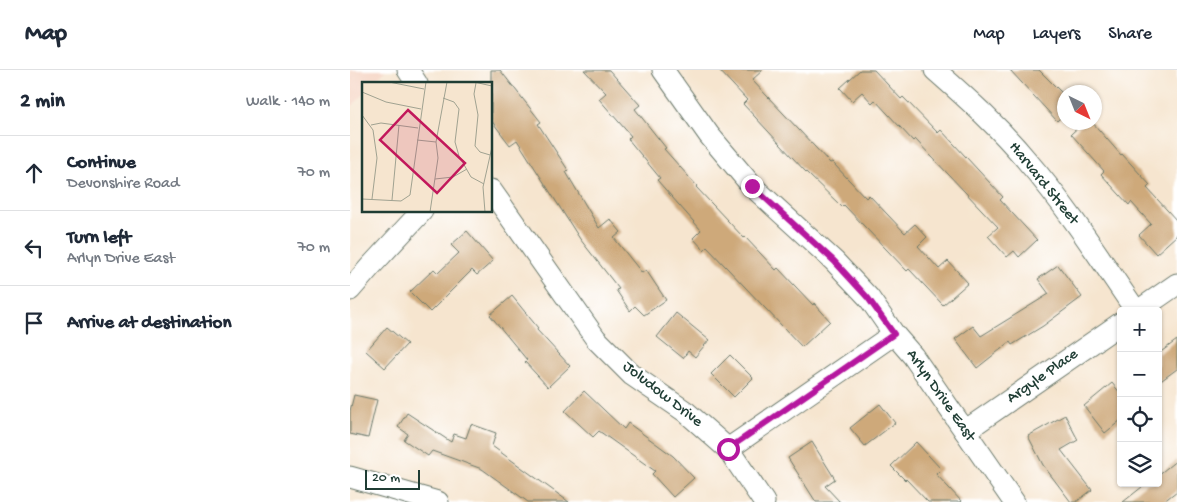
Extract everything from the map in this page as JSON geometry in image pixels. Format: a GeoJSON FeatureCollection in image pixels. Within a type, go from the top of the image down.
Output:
{"type":"FeatureCollection","features":[{"type":"Feature","properties":{"kind":"street"},"geometry":{"type":"LineString","coordinates":[[408,70],[416,82]]}},
{"type":"Feature","properties":{"kind":"street","name":"Arlyn Drive East"},"geometry":{"type":"LineString","coordinates":[[663,70],[709,135],[752,186],[834,261],[868,298],[912,356],[1014,502]]}},
{"type":"Feature","properties":{"kind":"street","name":"Harvard Street"},"geometry":{"type":"LineString","coordinates":[[936,70],[975,105],[1028,161],[1059,200],[1134,307]]}},
{"type":"Feature","properties":{"kind":"street","name":"Joludow Drive"},"geometry":{"type":"LineString","coordinates":[[492,191],[596,339],[632,375],[686,412],[728,449],[764,502]]}},
{"type":"Feature","properties":{"kind":"street"},"geometry":{"type":"LineString","coordinates":[[350,290],[421,212]]}},
{"type":"Feature","properties":{"kind":"street"},"geometry":{"type":"LineString","coordinates":[[1143,307],[1177,284]]}},
{"type":"Feature","properties":{"kind":"street","name":"Argyle Place"},"geometry":{"type":"LineString","coordinates":[[965,431],[1117,326]]}},
{"type":"Feature","properties":{"kind":"street"},"geometry":{"type":"LineString","coordinates":[[728,449],[894,334]]}},
{"type":"Feature","properties":{"kind":"street"},"geometry":{"type":"LineString","coordinates":[[350,477],[438,502]]}},
{"type":"Feature","properties":{"kind":"shaded area"},"geometry":{"type":"Polygon","coordinates":[[[350,70],[386,70],[375,82],[362,82],[362,96],[350,108],[350,70]]]}},
{"type":"Feature","properties":{"kind":"building"},"geometry":{"type":"Polygon","coordinates":[[[491,70],[500,70],[541,122],[538,124],[568,170],[566,172],[599,228],[610,219],[621,232],[614,238],[642,273],[646,270],[666,300],[644,315],[635,306],[630,311],[616,290],[619,289],[580,239],[517,140],[510,145],[492,121],[491,70]]]}},
{"type":"Feature","properties":{"kind":"building"},"geometry":{"type":"Polygon","coordinates":[[[584,70],[609,70],[640,105],[635,109],[666,148],[664,149],[696,187],[776,270],[778,268],[830,321],[802,347],[707,247],[704,250],[693,238],[701,230],[657,180],[660,178],[628,139],[631,136],[599,99],[606,93],[584,70]]]}},
{"type":"Feature","properties":{"kind":"building"},"geometry":{"type":"Polygon","coordinates":[[[719,70],[763,70],[752,80],[830,163],[832,162],[866,198],[869,195],[905,233],[915,224],[927,237],[918,246],[939,269],[948,261],[968,283],[943,305],[909,269],[907,271],[844,205],[842,207],[805,171],[743,104],[747,100],[719,70]]]}},
{"type":"Feature","properties":{"kind":"building"},"geometry":{"type":"Polygon","coordinates":[[[860,70],[874,70],[901,99],[903,97],[938,133],[941,130],[1003,197],[1000,200],[1037,240],[1019,257],[1014,251],[1007,257],[988,236],[998,227],[915,139],[913,141],[875,100],[872,103],[862,92],[852,101],[840,88],[860,70]]]}},
{"type":"Feature","properties":{"kind":"building"},"geometry":{"type":"Polygon","coordinates":[[[1010,70],[1039,70],[1057,88],[1057,121],[1010,70]]]}},
{"type":"Feature","properties":{"kind":"building"},"geometry":{"type":"Polygon","coordinates":[[[1075,130],[1099,130],[1150,185],[1147,188],[1177,221],[1177,235],[1156,254],[1139,235],[1151,224],[1131,202],[1129,205],[1101,174],[1104,171],[1071,134],[1075,130]]]}},
{"type":"Feature","properties":{"kind":"building"},"geometry":{"type":"Polygon","coordinates":[[[467,231],[493,261],[477,275],[472,270],[430,312],[410,292],[434,269],[438,273],[459,253],[451,245],[467,231]]]}},
{"type":"Feature","properties":{"kind":"building"},"geometry":{"type":"Polygon","coordinates":[[[1058,265],[1082,297],[1043,326],[1012,345],[1010,342],[977,368],[955,339],[973,326],[981,336],[1049,294],[1038,279],[1058,265]]]}},
{"type":"Feature","properties":{"kind":"building"},"geometry":{"type":"Polygon","coordinates":[[[512,296],[538,328],[537,330],[570,366],[548,387],[525,362],[527,360],[490,315],[512,296]]]}},
{"type":"Feature","properties":{"kind":"building"},"geometry":{"type":"Polygon","coordinates":[[[676,313],[709,340],[695,357],[688,351],[683,358],[657,337],[676,313]]]}},
{"type":"Feature","properties":{"kind":"building"},"geometry":{"type":"Polygon","coordinates":[[[387,327],[407,344],[385,368],[366,351],[387,327]]]}},
{"type":"Feature","properties":{"kind":"building"},"geometry":{"type":"Polygon","coordinates":[[[1177,340],[1177,369],[1162,380],[1162,352],[1177,340]]]}},
{"type":"Feature","properties":{"kind":"building"},"geometry":{"type":"Polygon","coordinates":[[[730,355],[753,378],[734,397],[711,374],[730,355]]]}},
{"type":"Feature","properties":{"kind":"building"},"geometry":{"type":"Polygon","coordinates":[[[1112,383],[1117,389],[1117,423],[1105,433],[1084,406],[1112,383]]]}},
{"type":"Feature","properties":{"kind":"building"},"geometry":{"type":"Polygon","coordinates":[[[584,391],[624,429],[628,423],[673,456],[694,478],[673,497],[652,474],[655,471],[599,431],[593,437],[565,411],[584,391]]]}},
{"type":"Feature","properties":{"kind":"building"},"geometry":{"type":"Polygon","coordinates":[[[354,395],[377,400],[368,438],[350,434],[350,411],[354,395]]]}},
{"type":"Feature","properties":{"kind":"building"},"geometry":{"type":"Polygon","coordinates":[[[880,404],[895,423],[865,446],[850,428],[880,404]]]}},
{"type":"Feature","properties":{"kind":"building"},"geometry":{"type":"Polygon","coordinates":[[[407,413],[451,442],[454,434],[466,438],[471,424],[496,433],[492,446],[569,502],[528,502],[482,469],[432,451],[428,456],[404,440],[408,434],[398,427],[407,413]]]}},
{"type":"Feature","properties":{"kind":"building"},"geometry":{"type":"Polygon","coordinates":[[[1065,415],[1078,440],[1061,450],[1092,490],[1076,502],[1071,502],[1043,465],[1028,436],[1065,415]]]}},
{"type":"Feature","properties":{"kind":"building"},"geometry":{"type":"Polygon","coordinates":[[[812,442],[835,479],[825,486],[840,502],[816,502],[788,458],[812,442]]]}},
{"type":"Feature","properties":{"kind":"building"},"geometry":{"type":"Polygon","coordinates":[[[916,442],[941,469],[936,474],[962,502],[928,502],[891,466],[916,442]]]}},
{"type":"Feature","properties":{"kind":"building"},"geometry":{"type":"Polygon","coordinates":[[[1177,460],[1177,491],[1163,502],[1123,502],[1142,487],[1162,487],[1162,472],[1177,460]]]}},
{"type":"Feature","properties":{"kind":"route"},"geometry":{"type":"LineString","coordinates":[[728,449],[894,334],[868,298],[834,261],[752,186]]}}]}
